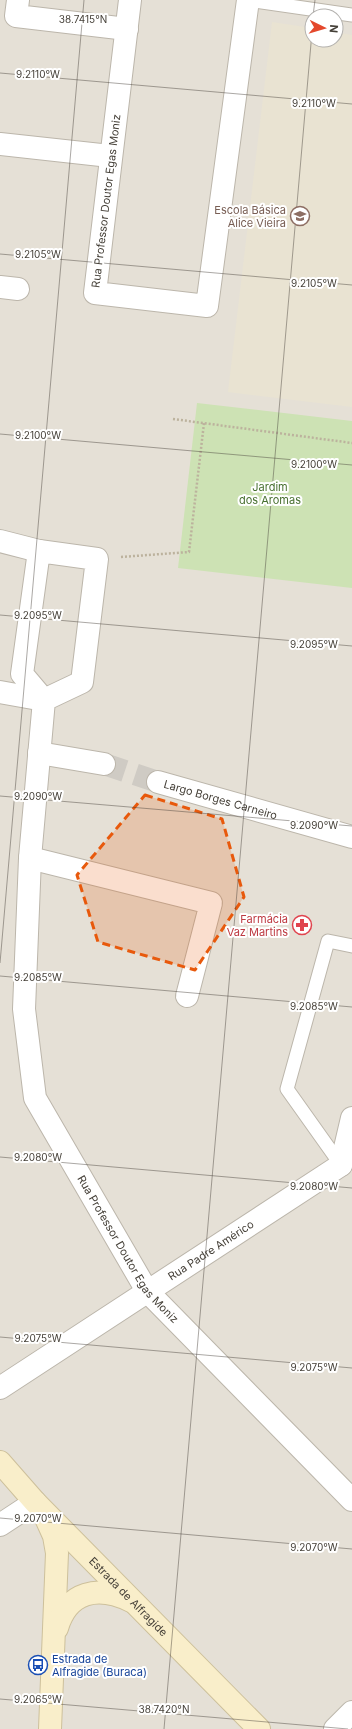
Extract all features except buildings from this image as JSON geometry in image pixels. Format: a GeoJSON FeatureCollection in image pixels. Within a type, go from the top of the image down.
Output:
{"type":"FeatureCollection","features":[{"type":"Feature","properties":{"kind":"street"},"geometry":{"type":"LineString","coordinates":[[18,0],[16,16],[127,29]]}},
{"type":"Feature","properties":{"kind":"street","name":"Rua Professor Doutor Egas Moniz"},"geometry":{"type":"LineString","coordinates":[[130,0],[110,156],[95,293],[207,306],[248,0]]}},
{"type":"Feature","properties":{"kind":"street"},"geometry":{"type":"LineString","coordinates":[[0,144],[110,156]]}},
{"type":"Feature","properties":{"kind":"street"},"geometry":{"type":"LineString","coordinates":[[0,541],[39,551],[97,559],[82,682],[44,700],[0,692]]}},
{"type":"Feature","properties":{"kind":"street"},"geometry":{"type":"LineString","coordinates":[[39,551],[22,674],[44,700]]}},
{"type":"Feature","properties":{"kind":"street","name":"Rua Professor Doutor Egas Moniz"},"geometry":{"type":"LineString","coordinates":[[44,700],[30,858],[24,1009],[35,1098],[147,1291],[352,1500]]}},
{"type":"Feature","properties":{"kind":"street"},"geometry":{"type":"LineString","coordinates":[[39,753],[104,764]]}},
{"type":"Feature","properties":{"kind":"street","name":"Largo Borges Carneiro"},"geometry":{"type":"LineString","coordinates":[[158,782],[352,837]]}},
{"type":"Feature","properties":{"kind":"street"},"geometry":{"type":"LineString","coordinates":[[30,858],[211,903],[187,996]]}},
{"type":"Feature","properties":{"kind":"street"},"geometry":{"type":"LineString","coordinates":[[347,1170],[352,1118]]}},
{"type":"Feature","properties":{"kind":"street","name":"Rua Padre Américo"},"geometry":{"type":"LineString","coordinates":[[0,1388],[147,1291],[347,1170]]}},
{"type":"Feature","properties":{"kind":"street","name":"Estrada de Alfragide"},"geometry":{"type":"LineString","coordinates":[[0,1462],[35,1502],[259,1729]]}},
{"type":"Feature","properties":{"kind":"street"},"geometry":{"type":"LineString","coordinates":[[0,1525],[35,1502],[47,1518],[54,1536],[57,1553],[50,1729]]}},
{"type":"Feature","properties":{"kind":"street"},"geometry":{"type":"LineString","coordinates":[[54,1643],[59,1620],[65,1608],[78,1597],[87,1593],[101,1592],[123,1597],[139,1608]]}},
{"type":"Feature","properties":{"kind":"street"},"geometry":{"type":"LineString","coordinates":[[335,1729],[352,1712]]}},
{"type":"Feature","properties":{"kind":"lane"},"geometry":{"type":"LineString","coordinates":[[248,0],[352,15]]}},
{"type":"Feature","properties":{"kind":"lane"},"geometry":{"type":"LineString","coordinates":[[347,1170],[287,1089],[328,941],[352,946]]}},
{"type":"Feature","properties":{"kind":"path"},"geometry":{"type":"LineString","coordinates":[[174,419],[352,443]]}},
{"type":"Feature","properties":{"kind":"path"},"geometry":{"type":"LineString","coordinates":[[97,559],[189,552],[204,423]]}},
{"type":"Feature","properties":{"kind":"highlighted area"},"geometry":{"type":"Polygon","coordinates":[[[145,795],[222,819],[244,897],[195,970],[98,942],[77,875],[145,795]]]}},
{"type":"Feature","properties":{"kind":"shaded area"},"geometry":{"type":"Polygon","coordinates":[[[0,0],[352,0],[352,1729],[0,1729],[0,0]]]}},
{"type":"Feature","properties":{"kind":"shaded area","name":"Escola Básica Alice Vieira"},"geometry":{"type":"Polygon","coordinates":[[[272,22],[304,27],[304,48],[344,48],[344,34],[352,35],[352,407],[228,392],[272,22]]]}},
{"type":"Feature","properties":{"kind":"green space","name":"Jardim dos Aromas"},"geometry":{"type":"Polygon","coordinates":[[[197,403],[352,421],[352,588],[178,568],[197,403]]]}},
{"type":"Feature","properties":{"kind":"tunnel"},"geometry":{"type":"LineString","coordinates":[[104,764],[158,782]]}},
{"type":"Feature","properties":{"kind":"place","name":"Escola Básica Alice Vieira"},"geometry":{"type":"Point","coordinates":[300,216]}},
{"type":"Feature","properties":{"kind":"place","name":"Farmácia Vaz Martins"},"geometry":{"type":"Point","coordinates":[302,925]}},
{"type":"Feature","properties":{"kind":"place","name":"Estrada de Alfragide (Buraca)"},"geometry":{"type":"Point","coordinates":[38,1665]}}]}
